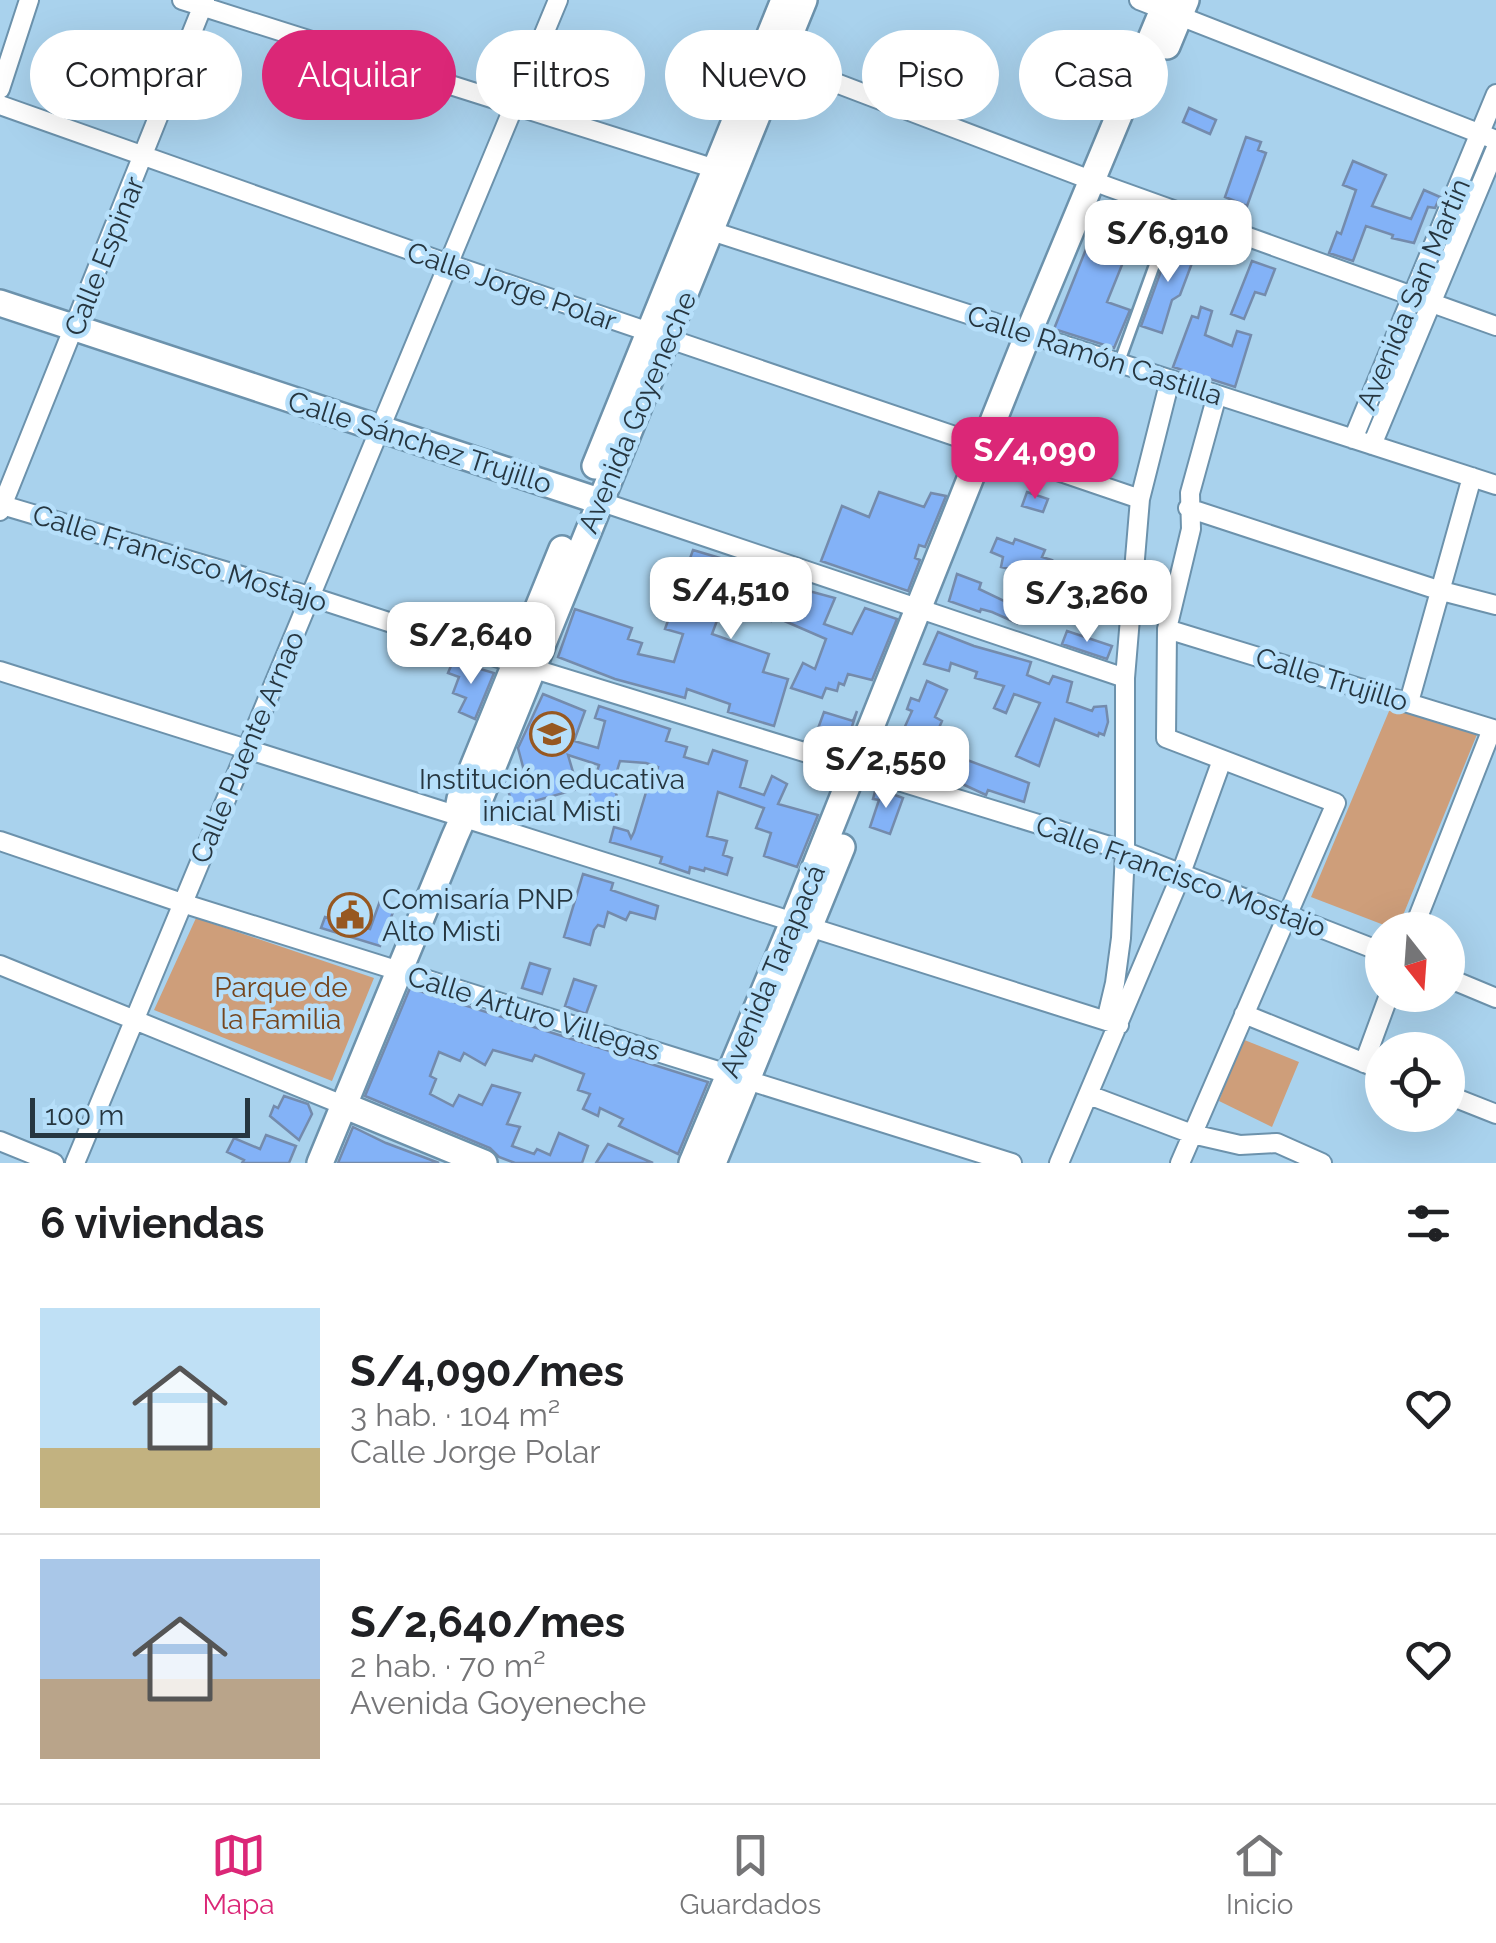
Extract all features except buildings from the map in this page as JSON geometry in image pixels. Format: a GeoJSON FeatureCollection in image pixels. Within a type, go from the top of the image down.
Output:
{"type":"FeatureCollection","features":[{"type":"Feature","properties":{"kind":"street"},"geometry":{"type":"LineString","coordinates":[[0,89],[29,0]]}},
{"type":"Feature","properties":{"kind":"street"},"geometry":{"type":"LineString","coordinates":[[182,0],[204,3],[476,93]]}},
{"type":"Feature","properties":{"kind":"street","name":"Calle Puente Arnao"},"geometry":{"type":"LineString","coordinates":[[546,30],[558,0]]}},
{"type":"Feature","properties":{"kind":"street"},"geometry":{"type":"LineString","coordinates":[[1139,0],[1174,7],[1488,137]]}},
{"type":"Feature","properties":{"kind":"street","name":"Avenida Goyeneche"},"geometry":{"type":"LineString","coordinates":[[779,30],[787,1]]}},
{"type":"Feature","properties":{"kind":"street","name":"Calle Espinar"},"geometry":{"type":"LineString","coordinates":[[1,508],[204,3]]}},
{"type":"Feature","properties":{"kind":"street","name":"Avenida Tarapacá"},"geometry":{"type":"LineString","coordinates":[[692,1163],[738,1077],[802,925],[1034,336],[1174,7]]}},
{"type":"Feature","properties":{"kind":"street"},"geometry":{"type":"LineString","coordinates":[[842,85],[1174,211],[1496,326]]}},
{"type":"Feature","properties":{"kind":"street","name":"Avenida San Martín"},"geometry":{"type":"LineString","coordinates":[[1362,442],[1412,296],[1488,137],[1496,94]]}},
{"type":"Feature","properties":{"kind":"street","name":"Calle Jorge Polar"},"geometry":{"type":"LineString","coordinates":[[0,105],[449,264],[1140,499]]}},
{"type":"Feature","properties":{"kind":"street","name":"Calle Puente Arnao"},"geometry":{"type":"LineString","coordinates":[[75,1163],[508,120]]}},
{"type":"Feature","properties":{"kind":"street"},"geometry":{"type":"LineString","coordinates":[[559,120],[724,172]]}},
{"type":"Feature","properties":{"kind":"street","name":"Avenida Goyeneche"},"geometry":{"type":"LineString","coordinates":[[320,1163],[463,818],[472,815],[477,806],[525,666],[745,120]]}},
{"type":"Feature","properties":{"kind":"street","name":"Avenida San Martín"},"geometry":{"type":"LineString","coordinates":[[1362,442],[1431,303],[1496,148]]}},
{"type":"Feature","properties":{"kind":"street","name":"Calle Ramón Castilla"},"geometry":{"type":"LineString","coordinates":[[703,229],[1496,485]]}},
{"type":"Feature","properties":{"kind":"street","name":"Calle Sánchez Trujillo"},"geometry":{"type":"LineString","coordinates":[[0,302],[1125,678]]}},
{"type":"Feature","properties":{"kind":"street"},"geometry":{"type":"LineString","coordinates":[[1112,1023],[1125,851],[1125,678],[1140,499],[1170,380]]}},
{"type":"Feature","properties":{"kind":"street"},"geometry":{"type":"LineString","coordinates":[[1180,1163],[1336,803],[1166,738],[1167,628],[1191,529],[1188,508],[1217,395]]}},
{"type":"Feature","properties":{"kind":"street"},"geometry":{"type":"LineString","coordinates":[[1409,702],[1472,477]]}},
{"type":"Feature","properties":{"kind":"street","name":"Calle Francisco Mostajo"},"geometry":{"type":"LineString","coordinates":[[1,508],[310,596],[1125,851],[1365,945]]}},
{"type":"Feature","properties":{"kind":"street"},"geometry":{"type":"LineString","coordinates":[[1188,508],[1438,590],[1496,605]]}},
{"type":"Feature","properties":{"kind":"street","name":"Calle Trujillo"},"geometry":{"type":"LineString","coordinates":[[1167,628],[1494,730]]}},
{"type":"Feature","properties":{"kind":"street"},"geometry":{"type":"LineString","coordinates":[[0,671],[1112,1023]]}},
{"type":"Feature","properties":{"kind":"street"},"geometry":{"type":"LineString","coordinates":[[1420,912],[1494,730]]}},
{"type":"Feature","properties":{"kind":"street"},"geometry":{"type":"LineString","coordinates":[[1060,1163],[1089,1095],[1112,1023],[1182,871],[1222,760]]}},
{"type":"Feature","properties":{"kind":"street","name":"Calle Arturo Villegas"},"geometry":{"type":"LineString","coordinates":[[0,841],[182,903],[1012,1163]]}},
{"type":"Feature","properties":{"kind":"street"},"geometry":{"type":"LineString","coordinates":[[0,965],[484,1163]]}},
{"type":"Feature","properties":{"kind":"street"},"geometry":{"type":"LineString","coordinates":[[1465,985],[1496,998]]}},
{"type":"Feature","properties":{"kind":"street"},"geometry":{"type":"LineString","coordinates":[[1244,1014],[1364,1063],[1382,1012]]}},
{"type":"Feature","properties":{"kind":"street","name":"Avenida Tarapacá"},"geometry":{"type":"LineString","coordinates":[[712,1163],[738,1077]]}},
{"type":"Feature","properties":{"kind":"street"},"geometry":{"type":"LineString","coordinates":[[1089,1095],[1192,1134],[1240,1145],[1278,1143],[1317,1162]]}},
{"type":"Feature","properties":{"kind":"street"},"geometry":{"type":"LineString","coordinates":[[1465,1102],[1496,1114]]}},
{"type":"Feature","properties":{"kind":"street"},"geometry":{"type":"LineString","coordinates":[[0,1142],[54,1163]]}},
{"type":"Feature","properties":{"kind":"lane"},"geometry":{"type":"LineString","coordinates":[[1119,363],[1174,211]]}},
{"type":"Feature","properties":{"kind":"green space"},"geometry":{"type":"Polygon","coordinates":[[[1392,704],[1478,732],[1404,912],[1365,912],[1365,918],[1311,897],[1392,704]]]}},
{"type":"Feature","properties":{"kind":"green space","name":"Parque de la Familia"},"geometry":{"type":"Polygon","coordinates":[[[196,918],[374,978],[332,1081],[154,1010],[196,918]]]}},
{"type":"Feature","properties":{"kind":"green space"},"geometry":{"type":"Polygon","coordinates":[[[1242,1039],[1299,1062],[1272,1127],[1219,1101],[1242,1039]]]}},
{"type":"Feature","properties":{"kind":"place","name":"Institución educativa inicial Misti"},"geometry":{"type":"Point","coordinates":[552,734]}},
{"type":"Feature","properties":{"kind":"place","name":"Comisaría PNP Alto Misti"},"geometry":{"type":"Point","coordinates":[350,915]}}]}
